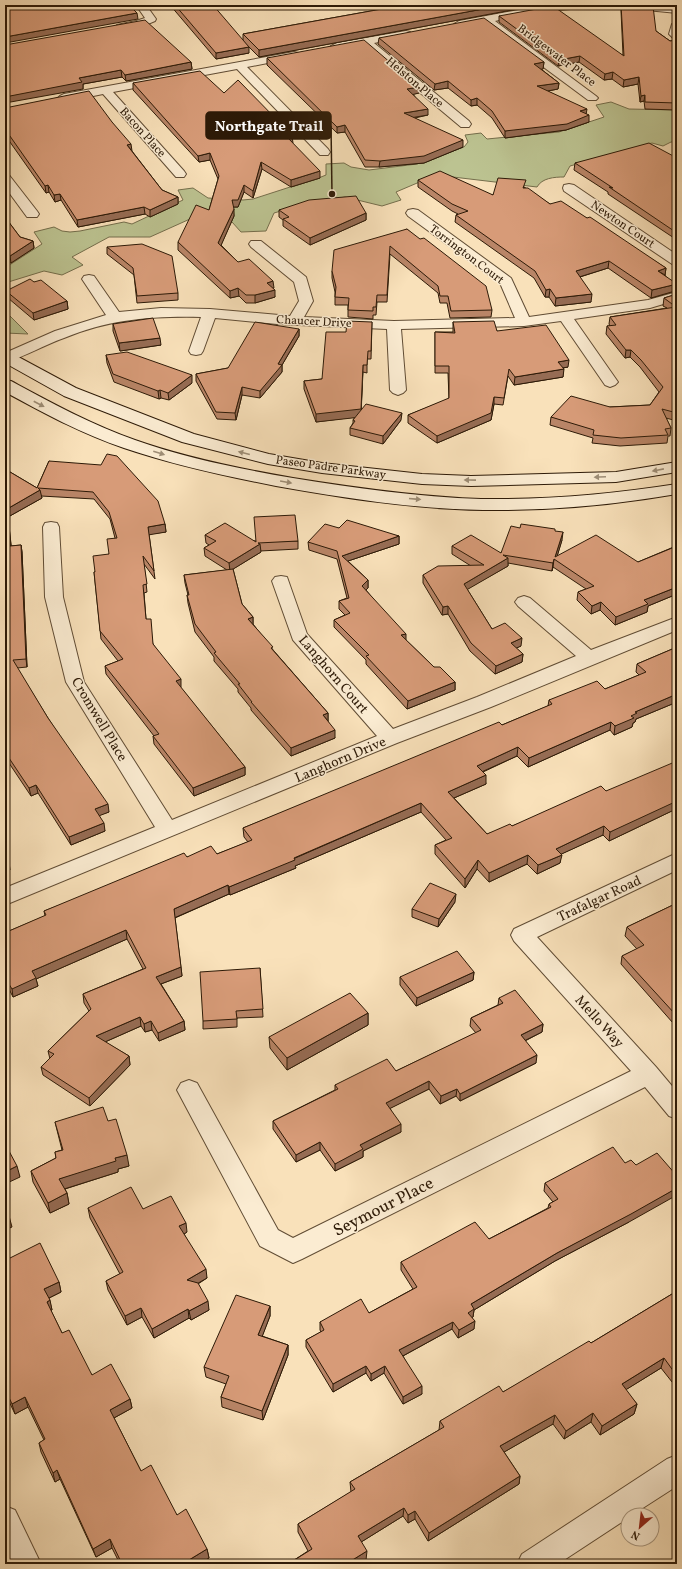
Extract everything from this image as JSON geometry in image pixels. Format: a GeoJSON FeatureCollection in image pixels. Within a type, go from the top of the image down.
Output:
{"type":"FeatureCollection","features":[{"type":"Feature","properties":{"kind":"main road","name":"Paseo Padre Parkway"},"geometry":{"type":"LineString","coordinates":[[6,357],[70,392],[188,438],[268,459],[322,468],[422,478],[471,481],[616,477],[677,467]]}},
{"type":"Feature","properties":{"kind":"main road","name":"Paseo Padre Parkway"},"geometry":{"type":"LineString","coordinates":[[5,386],[74,422],[109,437],[148,450],[194,464],[350,493],[477,504],[570,502],[648,494],[677,489]]}},
{"type":"Feature","properties":{"kind":"street"},"geometry":{"type":"LineString","coordinates":[[110,29],[139,24],[151,19],[141,5]]}},
{"type":"Feature","properties":{"kind":"street"},"geometry":{"type":"LineString","coordinates":[[449,26],[541,9],[579,6],[643,6],[677,10]]}},
{"type":"Feature","properties":{"kind":"street","name":"Bridgewater Place"},"geometry":{"type":"LineString","coordinates":[[487,20],[592,98]]}},
{"type":"Feature","properties":{"kind":"street"},"geometry":{"type":"LineString","coordinates":[[677,24],[674,34],[677,36]]}},
{"type":"Feature","properties":{"kind":"street"},"geometry":{"type":"LineString","coordinates":[[326,48],[418,32]]}},
{"type":"Feature","properties":{"kind":"street","name":"Helston Place"},"geometry":{"type":"LineString","coordinates":[[365,41],[465,124]]}},
{"type":"Feature","properties":{"kind":"street"},"geometry":{"type":"LineString","coordinates":[[51,100],[302,53]]}},
{"type":"Feature","properties":{"kind":"street"},"geometry":{"type":"LineString","coordinates":[[240,65],[324,152]]}},
{"type":"Feature","properties":{"kind":"street","name":"Bacon Place"},"geometry":{"type":"LineString","coordinates":[[105,90],[180,174]]}},
{"type":"Feature","properties":{"kind":"street"},"geometry":{"type":"LineString","coordinates":[[5,178],[32,214]]}},
{"type":"Feature","properties":{"kind":"street","name":"Newton Court"},"geometry":{"type":"LineString","coordinates":[[569,188],[677,261]]}},
{"type":"Feature","properties":{"kind":"street","name":"Torrington Court"},"geometry":{"type":"LineString","coordinates":[[413,213],[506,281],[524,322]]}},
{"type":"Feature","properties":{"kind":"street"},"geometry":{"type":"LineString","coordinates":[[256,244],[301,280],[306,301],[295,321]]}},
{"type":"Feature","properties":{"kind":"street"},"geometry":{"type":"LineString","coordinates":[[89,280],[115,317]]}},
{"type":"Feature","properties":{"kind":"street","name":"Chaucer Drive"},"geometry":{"type":"LineString","coordinates":[[6,357],[60,334],[115,317],[161,312],[210,313],[295,321],[394,325],[524,322],[650,304],[677,296]]}},
{"type":"Feature","properties":{"kind":"street"},"geometry":{"type":"LineString","coordinates":[[196,351],[210,313]]}},
{"type":"Feature","properties":{"kind":"street"},"geometry":{"type":"LineString","coordinates":[[565,316],[610,382]]}},
{"type":"Feature","properties":{"kind":"street"},"geometry":{"type":"LineString","coordinates":[[394,325],[398,390]]}},
{"type":"Feature","properties":{"kind":"street","name":"Cromwell Place"},"geometry":{"type":"LineString","coordinates":[[50,527],[54,597],[75,682],[168,830]]}},
{"type":"Feature","properties":{"kind":"street","name":"Langhorn Court"},"geometry":{"type":"LineString","coordinates":[[281,581],[299,636],[390,738]]}},
{"type":"Feature","properties":{"kind":"street"},"geometry":{"type":"LineString","coordinates":[[524,602],[589,658]]}},
{"type":"Feature","properties":{"kind":"street","name":"Langhorn Drive"},"geometry":{"type":"LineString","coordinates":[[5,897],[390,738],[484,702],[677,623]]}},
{"type":"Feature","properties":{"kind":"street","name":"Trafalgar Road"},"geometry":{"type":"LineString","coordinates":[[522,935],[677,861]]}},
{"type":"Feature","properties":{"kind":"street","name":"Mello Way"},"geometry":{"type":"LineString","coordinates":[[522,935],[648,1074],[677,1109]]}},
{"type":"Feature","properties":{"kind":"street","name":"Seymour Place"},"geometry":{"type":"LineString","coordinates":[[190,1090],[269,1238],[293,1251],[648,1074]]}},
{"type":"Feature","properties":{"kind":"street"},"geometry":{"type":"LineString","coordinates":[[532,1564],[677,1469]]}},
{"type":"Feature","properties":{"kind":"street"},"geometry":{"type":"LineString","coordinates":[[5,1520],[26,1564]]}},
{"type":"Feature","properties":{"kind":"green space"},"geometry":{"type":"Polygon","coordinates":[[[611,102],[629,109],[677,110],[677,142],[671,142],[663,146],[652,143],[570,166],[564,177],[545,180],[537,187],[436,175],[396,192],[401,200],[382,206],[345,197],[305,204],[274,213],[266,231],[241,232],[232,222],[190,219],[150,237],[109,237],[72,257],[83,265],[62,275],[44,271],[5,283],[5,265],[11,264],[42,244],[34,232],[54,227],[62,231],[70,232],[124,222],[132,224],[183,200],[178,190],[193,188],[208,198],[243,200],[253,199],[326,175],[326,164],[344,163],[351,167],[369,170],[417,164],[464,147],[468,142],[465,135],[481,133],[487,139],[559,132],[604,117],[596,105],[611,102]]]}},
{"type":"Feature","properties":{"kind":"green space"},"geometry":{"type":"Polygon","coordinates":[[[5,311],[28,334],[5,333],[5,311]]]}},
{"type":"Feature","properties":{"kind":"building"},"geometry":{"type":"Polygon","coordinates":[[[5,5],[129,5],[137,13],[5,37],[5,5]]]}},
{"type":"Feature","properties":{"kind":"building"},"geometry":{"type":"Polygon","coordinates":[[[175,5],[213,5],[249,47],[216,53],[175,5]]]}},
{"type":"Feature","properties":{"kind":"building"},"geometry":{"type":"Polygon","coordinates":[[[404,5],[505,5],[259,50],[243,34],[404,5]]]}},
{"type":"Feature","properties":{"kind":"building"},"geometry":{"type":"Polygon","coordinates":[[[621,5],[653,6],[656,31],[670,41],[677,40],[677,103],[645,102],[645,95],[641,96],[639,77],[624,80],[613,72],[605,74],[580,56],[559,60],[499,16],[553,6],[624,56],[621,5]]]}},
{"type":"Feature","properties":{"kind":"building"},"geometry":{"type":"Polygon","coordinates":[[[484,18],[544,62],[534,64],[559,83],[537,86],[587,109],[580,111],[589,115],[567,124],[505,131],[492,111],[477,98],[471,100],[448,81],[435,84],[379,38],[484,18]]]}},
{"type":"Feature","properties":{"kind":"building"},"geometry":{"type":"Polygon","coordinates":[[[145,20],[191,62],[125,75],[121,70],[79,78],[82,82],[5,97],[5,45],[145,20]]]}},
{"type":"Feature","properties":{"kind":"building"},"geometry":{"type":"Polygon","coordinates":[[[364,40],[419,87],[407,89],[428,109],[404,113],[463,140],[424,156],[380,161],[365,160],[345,125],[337,127],[267,58],[364,40]]]}},
{"type":"Feature","properties":{"kind":"building"},"geometry":{"type":"Polygon","coordinates":[[[200,71],[224,93],[238,80],[292,136],[287,137],[320,171],[291,180],[261,162],[253,191],[244,185],[238,200],[232,200],[234,209],[218,243],[238,262],[249,259],[273,281],[267,283],[275,290],[255,295],[246,295],[238,288],[230,291],[178,242],[196,205],[209,210],[219,176],[210,153],[198,156],[133,83],[200,71]]]}},
{"type":"Feature","properties":{"kind":"building"},"geometry":{"type":"Polygon","coordinates":[[[89,91],[112,122],[131,144],[127,145],[162,190],[178,197],[150,210],[144,207],[77,220],[60,194],[54,195],[48,185],[45,186],[5,129],[5,108],[89,91]]]}},
{"type":"Feature","properties":{"kind":"building"},"geometry":{"type":"Polygon","coordinates":[[[649,143],[677,158],[677,233],[575,163],[649,143]]]}},
{"type":"Feature","properties":{"kind":"building"},"geometry":{"type":"Polygon","coordinates":[[[440,171],[493,195],[498,178],[526,180],[523,188],[528,188],[550,204],[561,201],[587,218],[590,217],[666,268],[658,271],[677,284],[652,290],[609,261],[576,271],[592,294],[556,298],[550,289],[546,290],[535,271],[456,215],[468,211],[452,204],[418,180],[440,171]]]}},
{"type":"Feature","properties":{"kind":"building"},"geometry":{"type":"Polygon","coordinates":[[[356,196],[366,213],[310,238],[283,219],[289,217],[279,210],[309,200],[356,196]]]}},
{"type":"Feature","properties":{"kind":"building"},"geometry":{"type":"Polygon","coordinates":[[[5,217],[20,237],[33,241],[10,256],[5,254],[5,217]]]}},
{"type":"Feature","properties":{"kind":"building"},"geometry":{"type":"Polygon","coordinates":[[[407,229],[420,239],[424,238],[486,286],[492,310],[451,311],[448,296],[440,296],[438,286],[390,246],[387,295],[377,295],[376,307],[373,307],[373,311],[348,310],[349,298],[335,297],[336,287],[332,271],[334,250],[407,229]]]}},
{"type":"Feature","properties":{"kind":"building"},"geometry":{"type":"Polygon","coordinates":[[[142,244],[172,256],[178,293],[137,296],[133,268],[107,247],[142,244]]]}},
{"type":"Feature","properties":{"kind":"building"},"geometry":{"type":"Polygon","coordinates":[[[30,279],[34,282],[41,280],[67,301],[33,313],[6,291],[30,279]]]}},
{"type":"Feature","properties":{"kind":"building"},"geometry":{"type":"Polygon","coordinates":[[[677,294],[677,413],[662,409],[671,428],[665,429],[668,435],[621,438],[593,435],[594,430],[551,417],[571,396],[610,407],[650,405],[663,387],[631,350],[626,350],[607,326],[616,325],[610,317],[676,307],[664,298],[677,294]]]}},
{"type":"Feature","properties":{"kind":"building"},"geometry":{"type":"Polygon","coordinates":[[[153,318],[160,338],[119,343],[113,324],[153,318]]]}},
{"type":"Feature","properties":{"kind":"building"},"geometry":{"type":"Polygon","coordinates":[[[347,321],[372,322],[371,351],[368,351],[367,365],[363,365],[361,409],[316,414],[304,381],[322,379],[326,332],[346,332],[347,321]]]}},
{"type":"Feature","properties":{"kind":"building"},"geometry":{"type":"Polygon","coordinates":[[[494,321],[497,331],[546,325],[569,360],[558,362],[564,369],[515,377],[509,369],[504,398],[494,397],[491,413],[437,436],[408,415],[449,398],[449,366],[435,366],[435,332],[455,333],[453,322],[494,321]]]}},
{"type":"Feature","properties":{"kind":"building"},"geometry":{"type":"Polygon","coordinates":[[[255,322],[299,329],[278,364],[282,365],[260,391],[242,387],[235,413],[216,412],[196,374],[228,368],[255,322]]]}},
{"type":"Feature","properties":{"kind":"building"},"geometry":{"type":"Polygon","coordinates":[[[127,352],[192,375],[168,393],[160,390],[158,391],[113,374],[106,355],[127,352]]]}},
{"type":"Feature","properties":{"kind":"building"},"geometry":{"type":"Polygon","coordinates":[[[366,404],[402,413],[383,436],[350,428],[355,421],[353,420],[366,404]]]}},
{"type":"Feature","properties":{"kind":"building"},"geometry":{"type":"Polygon","coordinates":[[[107,454],[117,456],[158,501],[165,524],[148,527],[154,571],[143,556],[147,584],[143,585],[146,619],[151,619],[153,644],[181,679],[176,681],[245,767],[193,788],[153,736],[159,734],[105,666],[123,659],[100,631],[94,572],[93,556],[109,554],[107,539],[117,538],[109,512],[93,492],[38,488],[40,490],[7,509],[10,546],[21,545],[26,659],[13,660],[48,718],[108,804],[95,809],[104,823],[69,837],[36,785],[29,788],[5,752],[5,469],[37,488],[49,461],[101,465],[107,454]]]}},
{"type":"Feature","properties":{"kind":"building"},"geometry":{"type":"Polygon","coordinates":[[[295,515],[298,541],[258,543],[260,544],[229,563],[204,548],[216,541],[205,535],[225,523],[256,542],[254,517],[295,515]]]}},
{"type":"Feature","properties":{"kind":"building"},"geometry":{"type":"Polygon","coordinates":[[[347,520],[399,536],[342,556],[368,580],[362,586],[406,634],[401,635],[434,667],[440,667],[455,682],[408,701],[366,656],[369,655],[334,620],[350,613],[339,601],[349,598],[337,551],[308,542],[325,524],[339,528],[347,520]]]}},
{"type":"Feature","properties":{"kind":"building"},"geometry":{"type":"Polygon","coordinates":[[[521,524],[555,529],[555,531],[563,532],[555,557],[596,535],[638,562],[677,546],[677,587],[644,600],[648,604],[616,617],[601,602],[592,606],[578,592],[594,586],[554,559],[553,563],[503,555],[508,558],[464,584],[492,629],[505,623],[522,638],[511,643],[523,654],[496,666],[471,643],[448,606],[443,607],[423,575],[438,566],[484,565],[452,546],[471,535],[501,553],[511,526],[520,528],[521,524]]]}},
{"type":"Feature","properties":{"kind":"building"},"geometry":{"type":"Polygon","coordinates":[[[233,569],[242,604],[253,617],[248,619],[273,647],[271,648],[328,713],[323,715],[335,730],[291,748],[251,702],[238,684],[240,684],[214,653],[216,652],[195,624],[187,595],[189,595],[184,575],[233,569]]]}},
{"type":"Feature","properties":{"kind":"building"},"geometry":{"type":"Polygon","coordinates":[[[677,647],[677,694],[635,712],[637,713],[631,716],[634,718],[615,726],[611,722],[529,758],[518,747],[477,766],[486,775],[448,792],[487,834],[510,824],[512,826],[601,786],[606,791],[677,761],[677,796],[675,797],[677,801],[610,832],[604,826],[556,849],[562,855],[538,865],[528,855],[489,873],[478,860],[465,879],[435,845],[452,838],[421,803],[294,858],[295,860],[229,887],[228,885],[174,909],[181,967],[156,977],[184,1021],[158,1033],[151,1021],[144,1024],[140,1017],[96,1036],[129,1056],[89,1098],[41,1067],[54,1054],[48,1051],[91,1009],[83,994],[146,968],[126,930],[32,971],[36,978],[12,989],[7,981],[5,981],[6,927],[9,931],[46,915],[44,911],[184,853],[187,857],[211,846],[217,854],[252,840],[243,828],[499,722],[502,725],[552,704],[549,700],[597,681],[605,689],[646,672],[637,664],[677,647]]]}},
{"type":"Feature","properties":{"kind":"building"},"geometry":{"type":"Polygon","coordinates":[[[5,855],[9,862],[5,863],[5,855]]]}},
{"type":"Feature","properties":{"kind":"building"},"geometry":{"type":"Polygon","coordinates":[[[430,883],[456,894],[439,919],[412,909],[430,883]]]}},
{"type":"Feature","properties":{"kind":"building"},"geometry":{"type":"Polygon","coordinates":[[[675,904],[677,906],[677,1013],[675,1014],[622,956],[644,945],[627,927],[675,904]]]}},
{"type":"Feature","properties":{"kind":"building"},"geometry":{"type":"Polygon","coordinates":[[[457,951],[474,972],[417,998],[400,977],[457,951]]]}},
{"type":"Feature","properties":{"kind":"building"},"geometry":{"type":"Polygon","coordinates":[[[260,968],[263,1009],[236,1011],[237,1019],[203,1021],[200,972],[260,968]]]}},
{"type":"Feature","properties":{"kind":"building"},"geometry":{"type":"Polygon","coordinates":[[[515,990],[543,1024],[521,1035],[537,1055],[460,1094],[457,1089],[441,1096],[429,1081],[386,1103],[401,1124],[360,1145],[363,1149],[335,1164],[320,1142],[296,1155],[273,1121],[338,1089],[335,1085],[387,1059],[396,1071],[481,1030],[471,1018],[503,1003],[499,998],[515,990]]]}},
{"type":"Feature","properties":{"kind":"building"},"geometry":{"type":"Polygon","coordinates":[[[350,993],[368,1013],[287,1058],[269,1037],[350,993]]]}},
{"type":"Feature","properties":{"kind":"building"},"geometry":{"type":"Polygon","coordinates":[[[103,1107],[108,1121],[116,1119],[127,1155],[115,1158],[116,1161],[59,1179],[67,1193],[48,1203],[31,1171],[56,1158],[55,1152],[63,1150],[55,1122],[103,1107]]]}},
{"type":"Feature","properties":{"kind":"building"},"geometry":{"type":"Polygon","coordinates":[[[613,1147],[625,1163],[631,1160],[636,1165],[657,1153],[677,1176],[677,1188],[557,1253],[471,1304],[474,1309],[468,1313],[475,1321],[459,1330],[453,1322],[399,1350],[422,1386],[403,1397],[385,1366],[371,1374],[366,1366],[333,1384],[306,1340],[324,1330],[320,1322],[361,1299],[369,1313],[417,1287],[401,1262],[475,1222],[489,1239],[551,1207],[549,1204],[558,1199],[545,1183],[613,1147]]]}},
{"type":"Feature","properties":{"kind":"building"},"geometry":{"type":"Polygon","coordinates":[[[9,1151],[17,1166],[5,1172],[5,1152],[9,1151]]]}},
{"type":"Feature","properties":{"kind":"building"},"geometry":{"type":"Polygon","coordinates":[[[131,1187],[143,1209],[171,1196],[186,1223],[179,1226],[206,1269],[187,1280],[198,1283],[208,1301],[189,1311],[188,1309],[152,1329],[141,1308],[125,1316],[106,1281],[123,1272],[88,1208],[131,1187]]]}},
{"type":"Feature","properties":{"kind":"building"},"geometry":{"type":"Polygon","coordinates":[[[5,1208],[9,1216],[5,1219],[5,1208]]]}},
{"type":"Feature","properties":{"kind":"building"},"geometry":{"type":"Polygon","coordinates":[[[40,1243],[59,1282],[44,1289],[50,1300],[47,1302],[62,1333],[69,1330],[92,1375],[111,1364],[130,1399],[110,1410],[141,1471],[151,1465],[177,1515],[186,1509],[207,1549],[184,1563],[185,1564],[122,1564],[110,1539],[93,1549],[57,1470],[53,1473],[39,1443],[45,1439],[25,1397],[12,1404],[5,1389],[5,1257],[6,1260],[40,1243]]]}},
{"type":"Feature","properties":{"kind":"building"},"geometry":{"type":"Polygon","coordinates":[[[677,1291],[677,1376],[664,1358],[622,1384],[637,1404],[602,1426],[593,1413],[566,1431],[555,1415],[500,1446],[520,1476],[429,1533],[415,1511],[408,1515],[404,1508],[358,1536],[367,1551],[346,1564],[288,1564],[312,1549],[298,1524],[355,1489],[350,1482],[444,1427],[440,1421],[499,1386],[503,1392],[589,1341],[591,1343],[677,1291]]]}},
{"type":"Feature","properties":{"kind":"building"},"geometry":{"type":"Polygon","coordinates":[[[236,1295],[270,1306],[258,1335],[288,1345],[262,1411],[221,1397],[229,1376],[204,1367],[236,1295]]]}},
{"type":"Feature","properties":{"kind":"place","name":"Northgate Trail"},"geometry":{"type":"Point","coordinates":[332,194]}}]}
